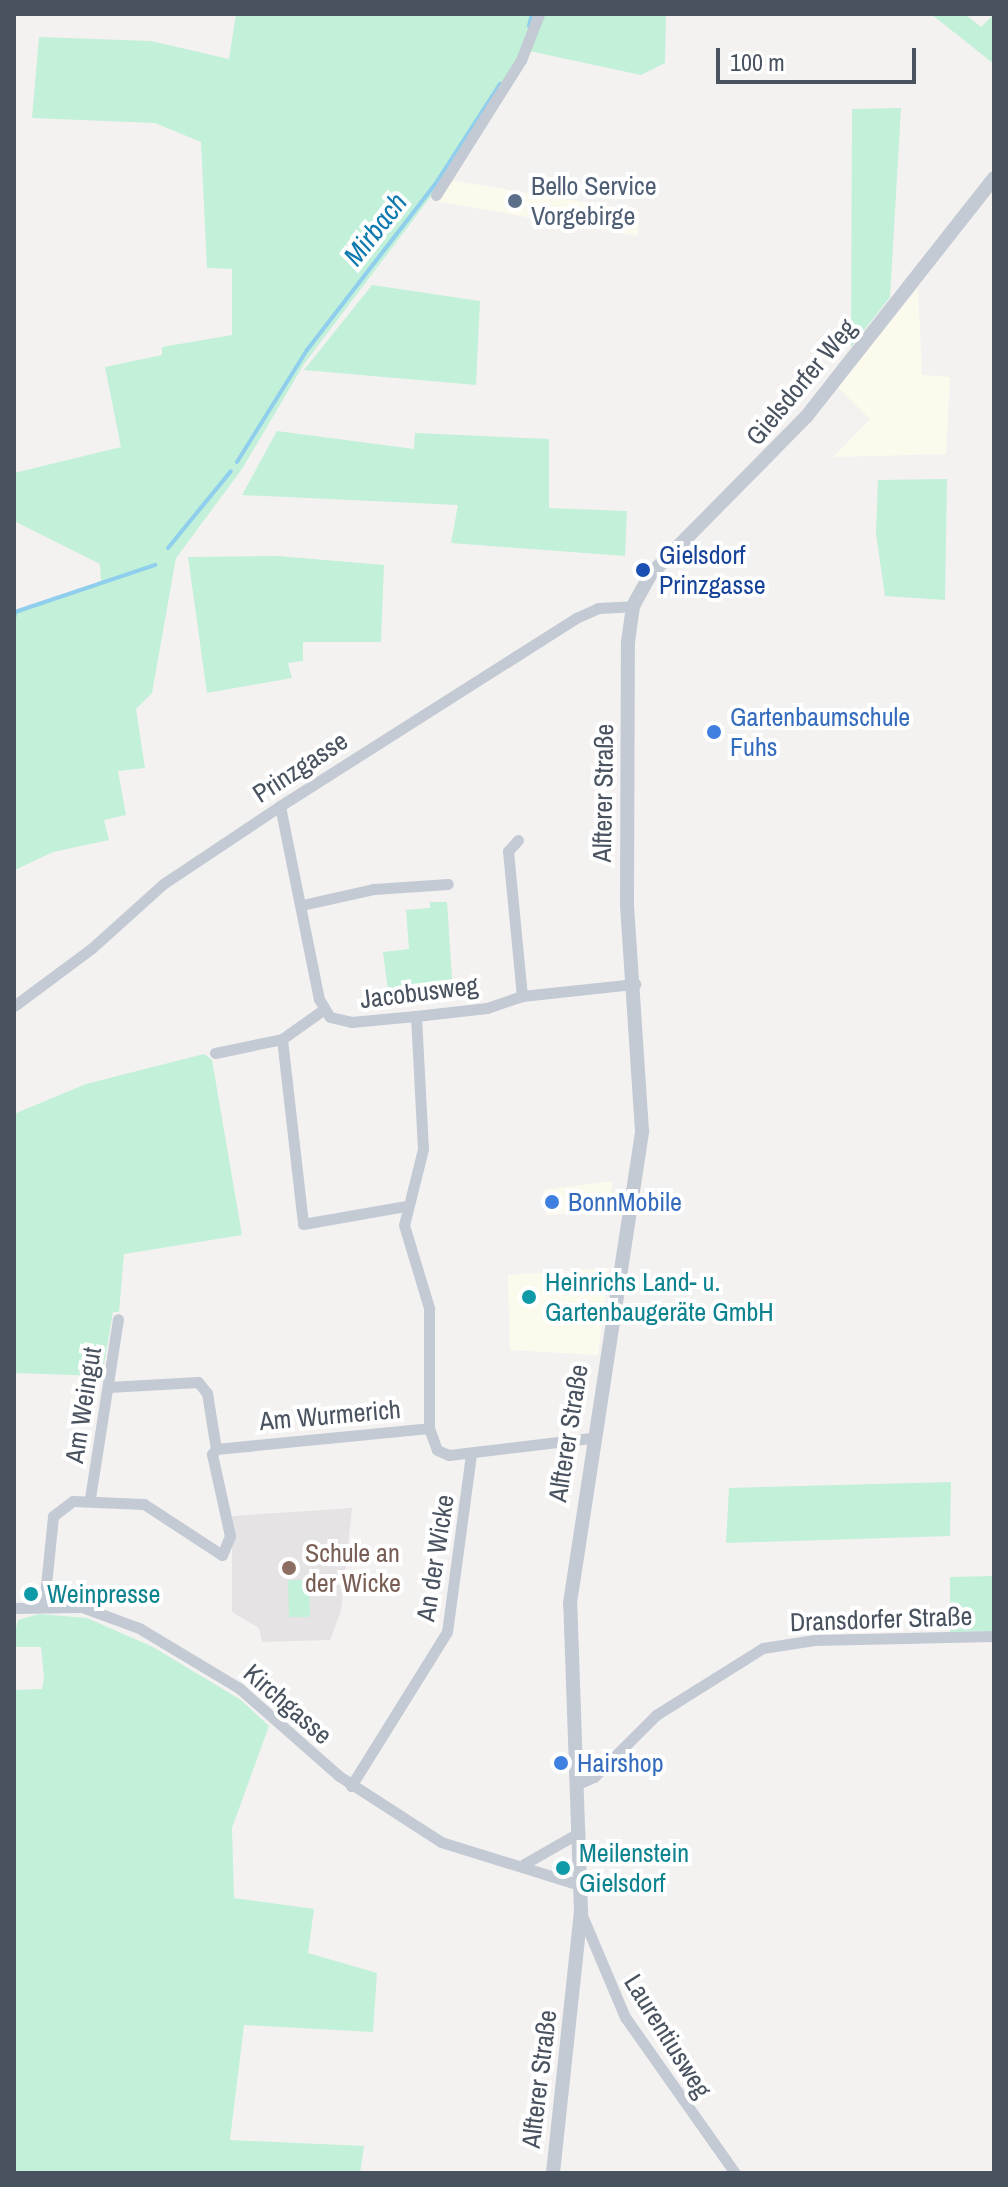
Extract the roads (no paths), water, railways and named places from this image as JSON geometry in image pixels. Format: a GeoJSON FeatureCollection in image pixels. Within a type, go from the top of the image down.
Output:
{"type":"FeatureCollection","features":[{"type":"Feature","properties":{"kind":"street"},"geometry":{"type":"LineString","coordinates":[[436,195],[521,60],[539,14]]}},
{"type":"Feature","properties":{"kind":"street","name":"Gielsdorfer Weg"},"geometry":{"type":"LineString","coordinates":[[633,606],[651,574],[806,417],[994,178]]}},
{"type":"Feature","properties":{"kind":"street","name":"Prinzgasse"},"geometry":{"type":"LineString","coordinates":[[14,1006],[92,948],[163,884],[280,806],[576,618],[598,608],[633,606]]}},
{"type":"Feature","properties":{"kind":"street","name":"Alfterer Straße"},"geometry":{"type":"LineString","coordinates":[[553,2173],[581,1912],[570,1603],[591,1438],[642,1131],[626,825],[633,606]]}},
{"type":"Feature","properties":{"kind":"street","name":"Jacobusweg"},"geometry":{"type":"LineString","coordinates":[[280,806],[323,1010],[346,1022],[487,1008],[522,996],[635,984]]}},
{"type":"Feature","properties":{"kind":"street"},"geometry":{"type":"LineString","coordinates":[[518,840],[508,851],[522,996]]}},
{"type":"Feature","properties":{"kind":"street"},"geometry":{"type":"LineString","coordinates":[[302,905],[374,889],[448,884]]}},
{"type":"Feature","properties":{"kind":"street"},"geometry":{"type":"LineString","coordinates":[[215,1053],[282,1039],[323,1010]]}},
{"type":"Feature","properties":{"kind":"street"},"geometry":{"type":"LineString","coordinates":[[416,1016],[423,1149],[406,1206],[407,1240],[429,1308],[429,1428]]}},
{"type":"Feature","properties":{"kind":"street"},"geometry":{"type":"LineString","coordinates":[[282,1039],[303,1224],[406,1206]]}},
{"type":"Feature","properties":{"kind":"street","name":"Am Weingut"},"geometry":{"type":"LineString","coordinates":[[90,1498],[118,1319]]}},
{"type":"Feature","properties":{"kind":"street"},"geometry":{"type":"LineString","coordinates":[[44,1605],[53,1516],[66,1504],[90,1498],[144,1504],[222,1555],[230,1536],[212,1454],[216,1449],[207,1393],[198,1382],[108,1387]]}},
{"type":"Feature","properties":{"kind":"street","name":"Am Wurmerich"},"geometry":{"type":"LineString","coordinates":[[216,1449],[429,1428],[437,1450],[471,1454],[591,1438]]}},
{"type":"Feature","properties":{"kind":"street","name":"An der Wicke"},"geometry":{"type":"LineString","coordinates":[[351,1786],[447,1632],[471,1454]]}},
{"type":"Feature","properties":{"kind":"street","name":"Kirchgasse"},"geometry":{"type":"LineString","coordinates":[[14,1608],[44,1605],[82,1607],[111,1616],[194,1659],[255,1699],[351,1786],[452,1848],[524,1864],[580,1885]]}},
{"type":"Feature","properties":{"kind":"street","name":"Dransdorfer Straße"},"geometry":{"type":"LineString","coordinates":[[578,1784],[594,1777],[656,1715],[763,1648],[814,1640],[994,1636]]}},
{"type":"Feature","properties":{"kind":"street"},"geometry":{"type":"LineString","coordinates":[[524,1864],[580,1832]]}},
{"type":"Feature","properties":{"kind":"street","name":"Laurentiusweg"},"geometry":{"type":"LineString","coordinates":[[581,1912],[625,2017],[735,2173]]}},
{"type":"Feature","properties":{"kind":"waterway","name":"Mirbach"},"geometry":{"type":"LineString","coordinates":[[529,26],[532,14]]}},
{"type":"Feature","properties":{"kind":"waterway","name":"Mirbach"},"geometry":{"type":"LineString","coordinates":[[237,462],[307,350],[436,183],[500,84]]}},
{"type":"Feature","properties":{"kind":"waterway","name":"Mirbach"},"geometry":{"type":"LineString","coordinates":[[168,548],[231,471]]}},
{"type":"Feature","properties":{"kind":"waterway","name":"Mirbach"},"geometry":{"type":"LineString","coordinates":[[14,619],[15,612],[155,565]]}},
{"type":"Feature","properties":{"kind":"place","name":"Bello Service Vorgebirge"},"geometry":{"type":"Point","coordinates":[515,201]}},
{"type":"Feature","properties":{"kind":"place","name":"Gielsdorf Prinzgasse"},"geometry":{"type":"Point","coordinates":[643,570]}},
{"type":"Feature","properties":{"kind":"place","name":"Gartenbaumschule Fuhs"},"geometry":{"type":"Point","coordinates":[714,732]}},
{"type":"Feature","properties":{"kind":"place","name":"BonnMobile"},"geometry":{"type":"Point","coordinates":[552,1202]}},
{"type":"Feature","properties":{"kind":"place","name":"Heinrichs Land- u. Gartenbaugeräte GmbH"},"geometry":{"type":"Point","coordinates":[529,1297]}},
{"type":"Feature","properties":{"kind":"place","name":"Schule an der Wicke"},"geometry":{"type":"Point","coordinates":[289,1568]}},
{"type":"Feature","properties":{"kind":"place","name":"Weinpresse"},"geometry":{"type":"Point","coordinates":[31,1594]}},
{"type":"Feature","properties":{"kind":"place","name":"Hairshop"},"geometry":{"type":"Point","coordinates":[561,1763]}},
{"type":"Feature","properties":{"kind":"place","name":"Meilenstein Gielsdorf"},"geometry":{"type":"Point","coordinates":[563,1868]}}]}
